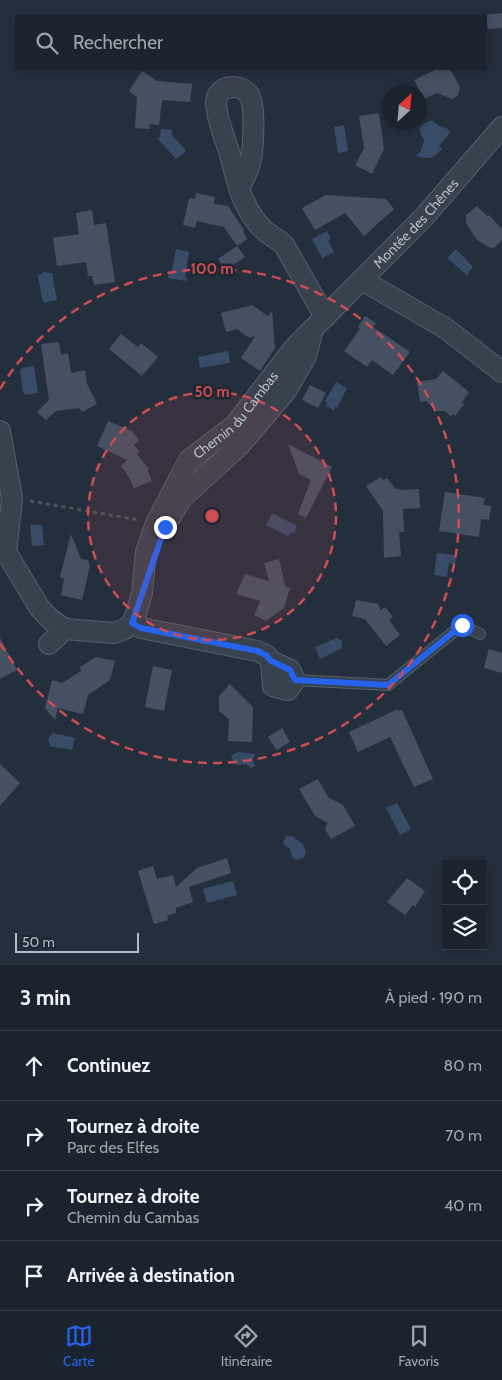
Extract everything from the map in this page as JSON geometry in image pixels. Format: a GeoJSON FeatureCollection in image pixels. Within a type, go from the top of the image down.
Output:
{"type":"FeatureCollection","features":[{"type":"Feature","properties":{"kind":"street","name":"Montée des Chênes"},"geometry":{"type":"LineString","coordinates":[[320,322],[424,216],[502,127]]}},
{"type":"Feature","properties":{"kind":"street"},"geometry":{"type":"LineString","coordinates":[[239,188],[243,200],[257,222],[266,232],[284,245],[320,322]]}},
{"type":"Feature","properties":{"kind":"street"},"geometry":{"type":"LineString","coordinates":[[362,280],[445,328],[502,372]]}},
{"type":"Feature","properties":{"kind":"street","name":"Chemin du Cambas"},"geometry":{"type":"LineString","coordinates":[[142,593],[146,552],[156,523],[189,460],[235,425],[294,348],[320,322]]}},
{"type":"Feature","properties":{"kind":"street","name":"Chemin du Cambas"},"geometry":{"type":"LineString","coordinates":[[132,623],[165,527],[181,499],[239,446],[286,391],[306,356],[320,322]]}},
{"type":"Feature","properties":{"kind":"street"},"geometry":{"type":"LineString","coordinates":[[0,431],[12,498],[3,547],[39,607],[50,619],[64,629],[114,633],[132,623],[141,628],[257,651],[266,655],[271,661],[273,686],[288,690],[295,680]]}},
{"type":"Feature","properties":{"kind":"street"},"geometry":{"type":"LineString","coordinates":[[50,644],[64,629]]}},
{"type":"Feature","properties":{"kind":"lane"},"geometry":{"type":"LineString","coordinates":[[295,680],[388,685],[462,625],[480,634]]}},
{"type":"Feature","properties":{"kind":"path"},"geometry":{"type":"LineString","coordinates":[[12,498],[156,523]]}},
{"type":"Feature","properties":{"kind":"water"},"geometry":{"type":"Polygon","coordinates":[[[432,120],[439,126],[448,129],[450,133],[439,146],[442,149],[429,158],[416,155],[420,153],[424,141],[419,130],[427,130],[427,122],[432,120]]]}},
{"type":"Feature","properties":{"kind":"water"},"geometry":{"type":"Polygon","coordinates":[[[344,125],[348,151],[338,153],[334,127],[344,125]]]}},
{"type":"Feature","properties":{"kind":"water"},"geometry":{"type":"Polygon","coordinates":[[[161,129],[172,130],[172,135],[186,151],[176,159],[158,139],[161,129]]]}},
{"type":"Feature","properties":{"kind":"water"},"geometry":{"type":"Polygon","coordinates":[[[327,231],[331,238],[328,241],[334,252],[322,258],[312,239],[327,231]]]}},
{"type":"Feature","properties":{"kind":"water"},"geometry":{"type":"Polygon","coordinates":[[[176,249],[189,252],[186,281],[168,278],[169,274],[171,274],[176,249]]]}},
{"type":"Feature","properties":{"kind":"water"},"geometry":{"type":"Polygon","coordinates":[[[456,249],[473,267],[469,271],[468,276],[447,258],[456,249]]]}},
{"type":"Feature","properties":{"kind":"water"},"geometry":{"type":"Polygon","coordinates":[[[44,272],[52,273],[57,300],[43,303],[38,276],[44,272]]]}},
{"type":"Feature","properties":{"kind":"water"},"geometry":{"type":"Polygon","coordinates":[[[228,351],[230,363],[200,368],[198,357],[228,351]]]}},
{"type":"Feature","properties":{"kind":"water"},"geometry":{"type":"Polygon","coordinates":[[[34,366],[38,393],[25,395],[20,371],[22,368],[34,366]]]}},
{"type":"Feature","properties":{"kind":"water"},"geometry":{"type":"Polygon","coordinates":[[[336,382],[347,388],[337,408],[335,407],[334,410],[326,406],[327,403],[325,401],[336,382]]]}},
{"type":"Feature","properties":{"kind":"water"},"geometry":{"type":"Polygon","coordinates":[[[272,513],[297,526],[294,533],[291,532],[288,536],[266,525],[272,513]]]}},
{"type":"Feature","properties":{"kind":"water"},"geometry":{"type":"Polygon","coordinates":[[[30,525],[42,525],[44,545],[32,546],[30,525]]]}},
{"type":"Feature","properties":{"kind":"water"},"geometry":{"type":"Polygon","coordinates":[[[437,553],[456,555],[455,564],[449,563],[447,577],[434,575],[437,553]]]}},
{"type":"Feature","properties":{"kind":"water"},"geometry":{"type":"Polygon","coordinates":[[[337,638],[342,641],[342,648],[320,659],[315,647],[337,638]]]}},
{"type":"Feature","properties":{"kind":"water"},"geometry":{"type":"Polygon","coordinates":[[[53,733],[75,738],[72,750],[50,746],[48,739],[53,733]]]}},
{"type":"Feature","properties":{"kind":"water"},"geometry":{"type":"Polygon","coordinates":[[[239,752],[255,754],[253,760],[255,766],[251,768],[246,764],[238,765],[234,763],[231,755],[239,752]]]}},
{"type":"Feature","properties":{"kind":"water"},"geometry":{"type":"Polygon","coordinates":[[[397,803],[411,829],[400,835],[386,808],[397,803]]]}},
{"type":"Feature","properties":{"kind":"water"},"geometry":{"type":"Polygon","coordinates":[[[286,836],[292,836],[303,844],[306,853],[303,858],[297,860],[292,857],[290,849],[283,842],[286,836]]]}},
{"type":"Feature","properties":{"kind":"water"},"geometry":{"type":"Polygon","coordinates":[[[233,881],[237,895],[207,903],[203,889],[233,881]]]}},
{"type":"Feature","properties":{"kind":"building"},"geometry":{"type":"Polygon","coordinates":[[[502,13],[502,28],[488,29],[486,15],[502,13]]]}},
{"type":"Feature","properties":{"kind":"building"},"geometry":{"type":"Polygon","coordinates":[[[435,70],[451,70],[460,87],[458,95],[452,99],[437,93],[427,98],[427,85],[417,85],[414,80],[435,70]]]}},
{"type":"Feature","properties":{"kind":"building"},"geometry":{"type":"Polygon","coordinates":[[[142,71],[157,81],[192,84],[190,102],[162,100],[159,125],[150,124],[149,129],[135,128],[137,97],[129,91],[142,71]]]}},
{"type":"Feature","properties":{"kind":"building"},"geometry":{"type":"Polygon","coordinates":[[[379,113],[384,149],[372,174],[355,165],[364,148],[359,116],[379,113]]]}},
{"type":"Feature","properties":{"kind":"building"},"geometry":{"type":"Polygon","coordinates":[[[196,193],[215,197],[214,204],[228,206],[244,230],[247,239],[237,246],[224,227],[197,221],[195,228],[183,225],[189,198],[195,199],[196,193]]]}},
{"type":"Feature","properties":{"kind":"building"},"geometry":{"type":"Polygon","coordinates":[[[326,195],[386,199],[394,209],[364,236],[345,213],[315,230],[302,208],[326,195]]]}},
{"type":"Feature","properties":{"kind":"building"},"geometry":{"type":"Polygon","coordinates":[[[477,206],[487,216],[489,215],[502,229],[502,240],[494,248],[488,247],[476,239],[466,223],[466,215],[477,206]]]}},
{"type":"Feature","properties":{"kind":"building"},"geometry":{"type":"Polygon","coordinates":[[[92,210],[94,225],[106,223],[115,282],[94,285],[92,276],[88,276],[86,262],[57,266],[53,238],[79,234],[76,213],[92,210]]]}},
{"type":"Feature","properties":{"kind":"building"},"geometry":{"type":"Polygon","coordinates":[[[237,246],[245,257],[226,270],[218,259],[237,246]]]}},
{"type":"Feature","properties":{"kind":"building"},"geometry":{"type":"Polygon","coordinates":[[[252,305],[268,316],[272,311],[275,348],[260,371],[241,358],[255,336],[249,338],[237,329],[226,332],[221,313],[252,305]]]}},
{"type":"Feature","properties":{"kind":"building"},"geometry":{"type":"Polygon","coordinates":[[[365,316],[376,323],[373,327],[410,352],[393,375],[372,360],[367,367],[344,351],[360,329],[358,327],[365,316]]]}},
{"type":"Feature","properties":{"kind":"building"},"geometry":{"type":"Polygon","coordinates":[[[121,334],[138,347],[141,343],[158,357],[142,376],[109,349],[121,334]]]}},
{"type":"Feature","properties":{"kind":"building"},"geometry":{"type":"Polygon","coordinates":[[[59,342],[61,355],[68,353],[71,373],[85,370],[87,384],[97,404],[82,412],[79,408],[56,411],[46,420],[37,412],[49,400],[41,344],[59,342]]]}},
{"type":"Feature","properties":{"kind":"building"},"geometry":{"type":"Polygon","coordinates":[[[443,371],[469,392],[462,402],[464,404],[455,416],[453,414],[451,416],[444,411],[437,411],[426,401],[420,402],[417,382],[436,379],[443,371]]]}},
{"type":"Feature","properties":{"kind":"building"},"geometry":{"type":"Polygon","coordinates":[[[310,385],[326,393],[318,408],[302,400],[310,385]]]}},
{"type":"Feature","properties":{"kind":"building"},"geometry":{"type":"Polygon","coordinates":[[[108,421],[132,431],[139,440],[134,445],[140,452],[137,454],[150,470],[147,469],[152,481],[134,488],[121,466],[127,460],[97,446],[108,421]]]}},
{"type":"Feature","properties":{"kind":"building"},"geometry":{"type":"Polygon","coordinates":[[[288,444],[332,467],[306,518],[298,514],[311,480],[299,474],[288,444]]]}},
{"type":"Feature","properties":{"kind":"building"},"geometry":{"type":"Polygon","coordinates":[[[381,477],[383,480],[387,478],[395,488],[402,490],[419,489],[420,508],[403,509],[404,532],[399,532],[401,556],[384,558],[383,511],[366,486],[381,477]]]}},
{"type":"Feature","properties":{"kind":"building"},"geometry":{"type":"Polygon","coordinates":[[[445,492],[485,498],[483,505],[491,506],[489,520],[481,519],[479,537],[439,531],[445,492]]]}},
{"type":"Feature","properties":{"kind":"building"},"geometry":{"type":"Polygon","coordinates":[[[71,534],[81,559],[88,560],[90,566],[82,600],[61,595],[64,579],[60,577],[71,534]]]}},
{"type":"Feature","properties":{"kind":"building"},"geometry":{"type":"Polygon","coordinates":[[[279,559],[285,586],[290,588],[284,608],[266,621],[254,615],[260,601],[236,594],[245,574],[269,581],[264,563],[279,559]]]}},
{"type":"Feature","properties":{"kind":"building"},"geometry":{"type":"Polygon","coordinates":[[[356,600],[378,604],[381,610],[385,607],[393,617],[389,620],[400,635],[386,646],[365,619],[352,616],[356,600]]]}},
{"type":"Feature","properties":{"kind":"building"},"geometry":{"type":"Polygon","coordinates":[[[0,638],[17,670],[0,679],[0,638]]]}},
{"type":"Feature","properties":{"kind":"building"},"geometry":{"type":"Polygon","coordinates":[[[489,649],[502,653],[502,673],[484,668],[489,649]]]}},
{"type":"Feature","properties":{"kind":"building"},"geometry":{"type":"Polygon","coordinates":[[[96,657],[115,661],[110,680],[88,695],[83,714],[58,708],[55,720],[45,708],[52,680],[62,683],[81,671],[80,667],[96,657]]]}},
{"type":"Feature","properties":{"kind":"building"},"geometry":{"type":"Polygon","coordinates":[[[153,666],[172,670],[164,711],[145,707],[153,666]]]}},
{"type":"Feature","properties":{"kind":"building"},"geometry":{"type":"Polygon","coordinates":[[[230,684],[253,707],[252,742],[228,741],[229,719],[219,711],[219,696],[230,684]]]}},
{"type":"Feature","properties":{"kind":"building"},"geometry":{"type":"Polygon","coordinates":[[[398,709],[399,711],[402,710],[433,779],[414,787],[390,737],[358,752],[349,732],[398,709]]]}},
{"type":"Feature","properties":{"kind":"building"},"geometry":{"type":"Polygon","coordinates":[[[282,728],[290,742],[277,750],[268,737],[282,728]]]}},
{"type":"Feature","properties":{"kind":"building"},"geometry":{"type":"Polygon","coordinates":[[[0,764],[20,783],[0,806],[0,764]]]}},
{"type":"Feature","properties":{"kind":"building"},"geometry":{"type":"Polygon","coordinates":[[[318,779],[328,797],[343,805],[355,826],[331,839],[325,829],[328,823],[315,816],[299,789],[318,779]]]}},
{"type":"Feature","properties":{"kind":"building"},"geometry":{"type":"Polygon","coordinates":[[[227,858],[231,873],[189,887],[193,902],[176,908],[176,913],[167,916],[168,920],[154,924],[138,871],[153,866],[157,879],[173,875],[176,887],[197,868],[227,858]]]}},
{"type":"Feature","properties":{"kind":"building"},"geometry":{"type":"Polygon","coordinates":[[[407,878],[425,891],[415,907],[413,905],[405,915],[387,902],[407,878]]]}},
{"type":"Feature","properties":{"kind":"route"},"geometry":{"type":"LineString","coordinates":[[165,527],[132,623],[141,628],[257,651],[266,655],[271,661],[290,670],[295,680],[388,685],[462,625]]}}]}
